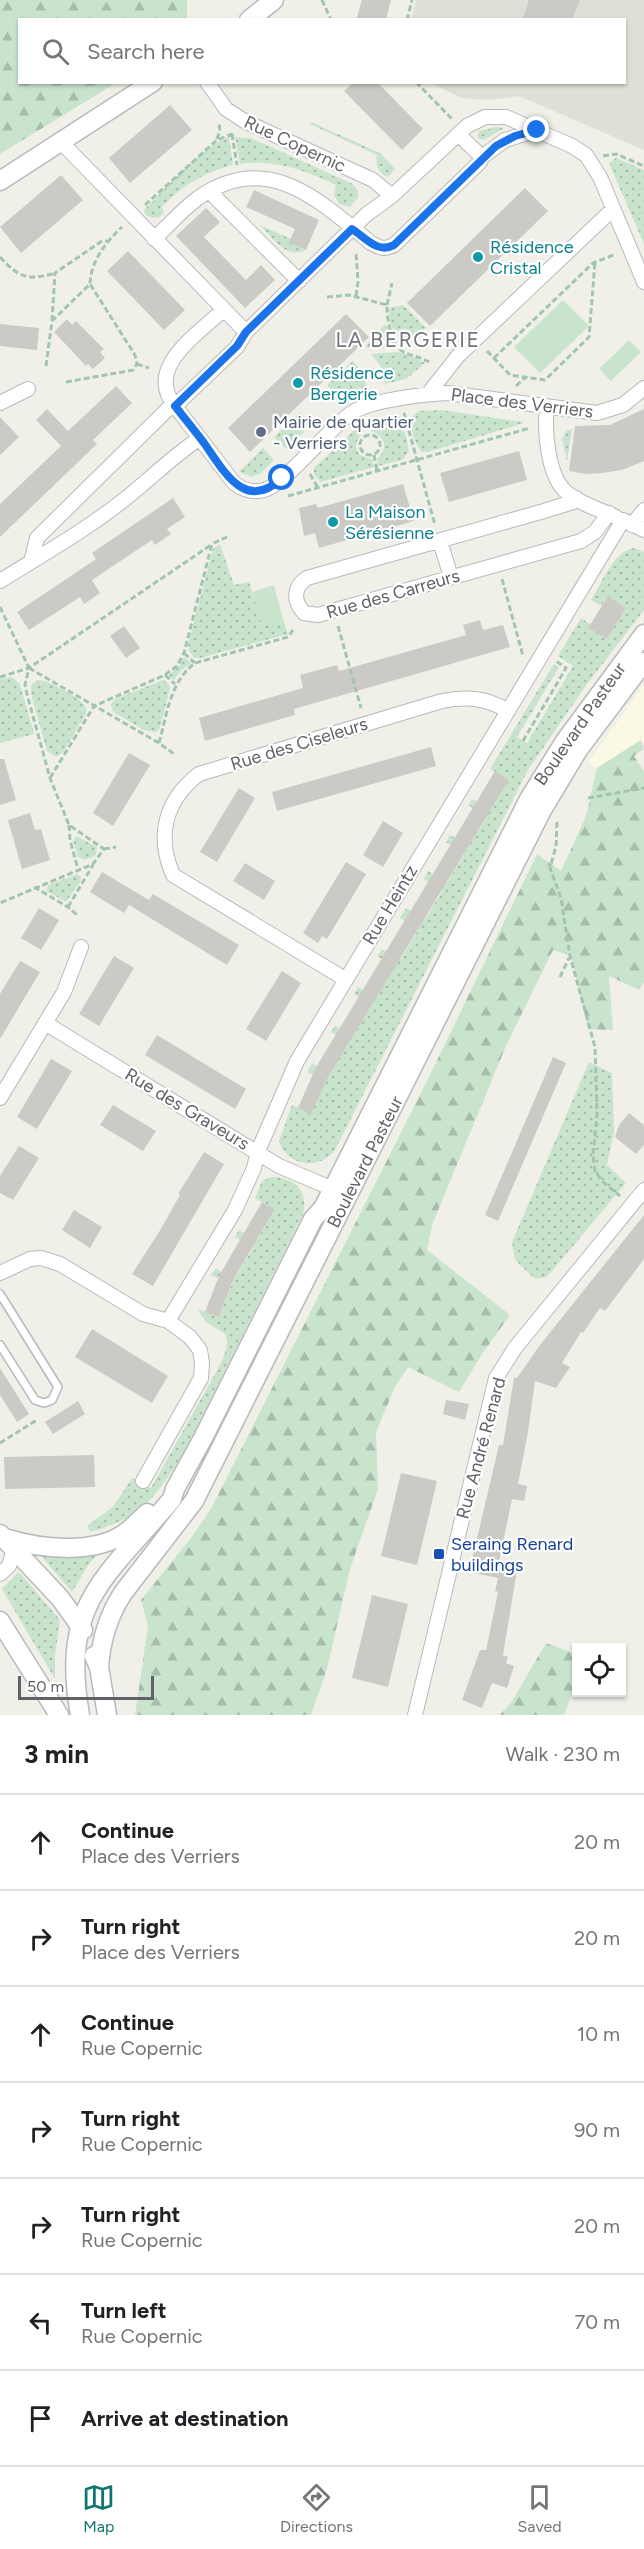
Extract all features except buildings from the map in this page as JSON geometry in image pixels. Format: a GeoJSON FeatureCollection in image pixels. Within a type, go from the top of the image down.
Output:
{"type":"FeatureCollection","features":[{"type":"Feature","properties":{"kind":"street"},"geometry":{"type":"LineString","coordinates":[[252,18],[274,0]]}},
{"type":"Feature","properties":{"kind":"street"},"geometry":{"type":"LineString","coordinates":[[0,181],[150,84]]}},
{"type":"Feature","properties":{"kind":"street","name":"Rue Copernic"},"geometry":{"type":"LineString","coordinates":[[208,84],[226,109],[246,122],[373,180],[392,196]]}},
{"type":"Feature","properties":{"kind":"street"},"geometry":{"type":"LineString","coordinates":[[30,562],[37,538],[237,346],[246,332],[375,207],[392,196],[478,118],[506,117],[572,146],[586,155],[600,177],[644,282]]}},
{"type":"Feature","properties":{"kind":"street"},"geometry":{"type":"LineString","coordinates":[[154,239],[195,200],[210,191],[240,179],[259,178],[277,181],[307,192],[352,229],[380,248],[387,249],[394,245],[475,167],[482,157],[505,140],[537,130]]}},
{"type":"Feature","properties":{"kind":"street"},"geometry":{"type":"LineString","coordinates":[[458,134],[482,157]]}},
{"type":"Feature","properties":{"kind":"street"},"geometry":{"type":"LineString","coordinates":[[60,141],[246,332]]}},
{"type":"Feature","properties":{"kind":"street"},"geometry":{"type":"LineString","coordinates":[[210,191],[299,281]]}},
{"type":"Feature","properties":{"kind":"street","name":"Place des Verriers"},"geometry":{"type":"LineString","coordinates":[[428,394],[458,356],[612,210]]}},
{"type":"Feature","properties":{"kind":"street"},"geometry":{"type":"LineString","coordinates":[[0,581],[101,517],[177,453],[200,438],[174,405],[164,386],[167,366],[223,310]]}},
{"type":"Feature","properties":{"kind":"street","name":"Place des Verriers"},"geometry":{"type":"LineString","coordinates":[[200,438],[234,483],[249,491],[265,490],[274,486],[355,410],[428,394],[448,393],[584,413],[610,410],[632,399],[644,388]]}},
{"type":"Feature","properties":{"kind":"street"},"geometry":{"type":"LineString","coordinates":[[0,403],[28,389]]}},
{"type":"Feature","properties":{"kind":"street"},"geometry":{"type":"LineString","coordinates":[[548,408],[547,441],[560,485],[576,498],[633,525]]}},
{"type":"Feature","properties":{"kind":"street","name":"Rue des Carreurs"},"geometry":{"type":"LineString","coordinates":[[576,498],[573,502],[544,511],[439,537],[307,578],[301,582],[297,590],[296,602],[304,613],[318,615],[451,578],[581,541],[595,532],[609,513]]}},
{"type":"Feature","properties":{"kind":"street","name":"Rue Heintz"},"geometry":{"type":"LineString","coordinates":[[168,1321],[235,1210],[297,1060],[508,711],[644,510]]}},
{"type":"Feature","properties":{"kind":"street"},"geometry":{"type":"LineString","coordinates":[[439,537],[451,578]]}},
{"type":"Feature","properties":{"kind":"street","name":"Boulevard Pasteur"},"geometry":{"type":"LineString","coordinates":[[80,1715],[74,1674],[75,1648],[80,1624],[100,1582],[172,1499],[175,1489],[204,1438],[313,1219],[323,1208],[333,1189],[529,799],[565,741],[644,633]]}},
{"type":"Feature","properties":{"kind":"street","name":"Boulevard Pasteur"},"geometry":{"type":"LineString","coordinates":[[99,1667],[102,1642],[113,1609],[195,1501],[542,810],[578,750],[644,662]]}},
{"type":"Feature","properties":{"kind":"street","name":"Rue des Ciseleurs"},"geometry":{"type":"LineString","coordinates":[[345,979],[172,875],[163,849],[168,815],[186,784],[199,774],[453,699],[478,699],[508,711]]}},
{"type":"Feature","properties":{"kind":"street"},"geometry":{"type":"LineString","coordinates":[[0,1098],[64,992],[81,947]]}},
{"type":"Feature","properties":{"kind":"street","name":"Rue des Graveurs"},"geometry":{"type":"LineString","coordinates":[[45,1023],[258,1151],[279,1166],[333,1189]]}},
{"type":"Feature","properties":{"kind":"street","name":"Rue André Renard"},"geometry":{"type":"LineString","coordinates":[[415,1715],[496,1378],[515,1348],[644,1190]]}},
{"type":"Feature","properties":{"kind":"street"},"geometry":{"type":"LineString","coordinates":[[0,1273],[21,1262],[47,1259],[77,1273],[143,1314],[168,1321],[190,1337],[200,1350],[201,1378],[143,1481]]}},
{"type":"Feature","properties":{"kind":"street","name":"Boulevard Pasteur"},"geometry":{"type":"LineString","coordinates":[[4,1539],[52,1548],[73,1548],[107,1540],[124,1534],[165,1494],[175,1489]]}},
{"type":"Feature","properties":{"kind":"street"},"geometry":{"type":"LineString","coordinates":[[4,1539],[60,1598],[80,1624],[99,1667],[107,1715]]}},
{"type":"Feature","properties":{"kind":"street"},"geometry":{"type":"LineString","coordinates":[[0,1574],[9,1566],[4,1539]]}},
{"type":"Feature","properties":{"kind":"street"},"geometry":{"type":"LineString","coordinates":[[0,1621],[59,1715]]}},
{"type":"Feature","properties":{"kind":"lane"},"geometry":{"type":"LineString","coordinates":[[0,1294],[58,1387],[57,1395],[44,1403],[35,1400],[0,1345]]}},
{"type":"Feature","properties":{"kind":"path"},"geometry":{"type":"LineString","coordinates":[[322,0],[330,18]]}},
{"type":"Feature","properties":{"kind":"path"},"geometry":{"type":"LineString","coordinates":[[408,18],[412,0]]}},
{"type":"Feature","properties":{"kind":"path"},"geometry":{"type":"LineString","coordinates":[[418,84],[452,119]]}},
{"type":"Feature","properties":{"kind":"path"},"geometry":{"type":"LineString","coordinates":[[217,118],[220,131],[217,140]]}},
{"type":"Feature","properties":{"kind":"path"},"geometry":{"type":"LineString","coordinates":[[142,208],[217,140],[241,132]]}},
{"type":"Feature","properties":{"kind":"path"},"geometry":{"type":"LineString","coordinates":[[232,134],[237,166]]}},
{"type":"Feature","properties":{"kind":"path"},"geometry":{"type":"LineString","coordinates":[[601,158],[616,154],[644,166]]}},
{"type":"Feature","properties":{"kind":"path"},"geometry":{"type":"LineString","coordinates":[[66,382],[133,370],[137,364],[135,356],[90,284],[91,268],[107,241],[122,227]]}},
{"type":"Feature","properties":{"kind":"path"},"geometry":{"type":"LineString","coordinates":[[0,257],[15,272],[33,278],[55,273],[102,241],[107,241]]}},
{"type":"Feature","properties":{"kind":"path"},"geometry":{"type":"LineString","coordinates":[[356,252],[358,282],[356,296]]}},
{"type":"Feature","properties":{"kind":"path"},"geometry":{"type":"LineString","coordinates":[[494,358],[595,262],[620,252]]}},
{"type":"Feature","properties":{"kind":"path"},"geometry":{"type":"LineString","coordinates":[[482,345],[510,375],[545,380],[590,338],[595,262]]}},
{"type":"Feature","properties":{"kind":"path"},"geometry":{"type":"LineString","coordinates":[[46,366],[55,273]]}},
{"type":"Feature","properties":{"kind":"path"},"geometry":{"type":"LineString","coordinates":[[392,283],[387,305],[387,319],[397,345],[402,351],[429,363]]}},
{"type":"Feature","properties":{"kind":"path"},"geometry":{"type":"LineString","coordinates":[[52,321],[90,284]]}},
{"type":"Feature","properties":{"kind":"path"},"geometry":{"type":"LineString","coordinates":[[327,297],[356,296],[387,305]]}},
{"type":"Feature","properties":{"kind":"path"},"geometry":{"type":"LineString","coordinates":[[137,364],[149,368]]}},
{"type":"Feature","properties":{"kind":"path"},"geometry":{"type":"LineString","coordinates":[[512,389],[526,377]]}},
{"type":"Feature","properties":{"kind":"path"},"geometry":{"type":"LineString","coordinates":[[404,413],[439,537]]}},
{"type":"Feature","properties":{"kind":"path"},"geometry":{"type":"LineString","coordinates":[[366,428],[368,434]]}},
{"type":"Feature","properties":{"kind":"path"},"geometry":{"type":"LineString","coordinates":[[280,497],[530,428]]}},
{"type":"Feature","properties":{"kind":"path"},"geometry":{"type":"LineString","coordinates":[[368,434],[360,441],[360,447],[366,454],[373,455]]}},
{"type":"Feature","properties":{"kind":"path"},"geometry":{"type":"LineString","coordinates":[[368,434],[377,437],[380,442],[380,448],[373,455]]}},
{"type":"Feature","properties":{"kind":"path"},"geometry":{"type":"LineString","coordinates":[[373,455],[377,471]]}},
{"type":"Feature","properties":{"kind":"path"},"geometry":{"type":"LineString","coordinates":[[308,471],[318,488]]}},
{"type":"Feature","properties":{"kind":"path"},"geometry":{"type":"LineString","coordinates":[[0,677],[29,668],[212,544],[227,537]]}},
{"type":"Feature","properties":{"kind":"path"},"geometry":{"type":"LineString","coordinates":[[50,778],[94,706],[165,675],[177,666],[184,653],[212,544]]}},
{"type":"Feature","properties":{"kind":"path"},"geometry":{"type":"LineString","coordinates":[[500,571],[524,657]]}},
{"type":"Feature","properties":{"kind":"path"},"geometry":{"type":"LineString","coordinates":[[0,607],[29,668],[159,743],[174,754]]}},
{"type":"Feature","properties":{"kind":"path"},"geometry":{"type":"LineString","coordinates":[[335,618],[361,708]]}},
{"type":"Feature","properties":{"kind":"path"},"geometry":{"type":"LineString","coordinates":[[159,743],[175,684],[185,670],[195,663],[288,637],[292,630]]}},
{"type":"Feature","properties":{"kind":"path"},"geometry":{"type":"LineString","coordinates":[[184,653],[195,663]]}},
{"type":"Feature","properties":{"kind":"path"},"geometry":{"type":"LineString","coordinates":[[523,741],[566,668],[553,659]]}},
{"type":"Feature","properties":{"kind":"path"},"geometry":{"type":"LineString","coordinates":[[29,668],[25,685],[50,778],[69,825],[70,840],[78,869]]}},
{"type":"Feature","properties":{"kind":"path"},"geometry":{"type":"LineString","coordinates":[[165,675],[175,684]]}},
{"type":"Feature","properties":{"kind":"path"},"geometry":{"type":"LineString","coordinates":[[588,798],[644,788]]}},
{"type":"Feature","properties":{"kind":"path"},"geometry":{"type":"LineString","coordinates":[[557,812],[556,846],[550,868],[561,898],[570,956],[595,1047],[597,1114],[592,1155],[596,1171],[603,1182],[620,1196]]}},
{"type":"Feature","properties":{"kind":"path"},"geometry":{"type":"LineString","coordinates":[[69,825],[104,849],[116,847]]}},
{"type":"Feature","properties":{"kind":"path"},"geometry":{"type":"LineString","coordinates":[[68,907],[104,849]]}},
{"type":"Feature","properties":{"kind":"path"},"geometry":{"type":"LineString","coordinates":[[0,903],[93,864]]}},
{"type":"Feature","properties":{"kind":"path"},"geometry":{"type":"LineString","coordinates":[[34,887],[77,915]]}},
{"type":"Feature","properties":{"kind":"path"},"geometry":{"type":"LineString","coordinates":[[560,977],[570,956]]}},
{"type":"Feature","properties":{"kind":"path"},"geometry":{"type":"LineString","coordinates":[[0,1443],[37,1420]]}},
{"type":"Feature","properties":{"kind":"shaded area"},"geometry":{"type":"Polygon","coordinates":[[[416,0],[644,0],[644,150],[519,96],[490,100],[461,98],[433,84],[626,84],[626,18],[412,18],[416,0]]]}},
{"type":"Feature","properties":{"kind":"shaded area"},"geometry":{"type":"Polygon","coordinates":[[[644,684],[644,744],[640,740],[597,768],[588,763],[644,684]]]}},
{"type":"Feature","properties":{"kind":"green space"},"geometry":{"type":"Polygon","coordinates":[[[0,0],[187,0],[187,18],[18,18],[18,84],[114,84],[0,154],[0,0]]]}},
{"type":"Feature","properties":{"kind":"green space"},"geometry":{"type":"Polygon","coordinates":[[[311,122],[380,153],[395,169],[388,177],[378,168],[377,155],[310,124],[311,122]]]}},
{"type":"Feature","properties":{"kind":"green space"},"geometry":{"type":"Polygon","coordinates":[[[496,127],[504,128],[484,140],[477,138],[479,131],[496,127]]]}},
{"type":"Feature","properties":{"kind":"green space"},"geometry":{"type":"Polygon","coordinates":[[[229,137],[233,165],[203,176],[186,186],[162,207],[164,212],[160,217],[153,218],[146,215],[144,211],[146,208],[185,169],[207,150],[229,137]]]}},
{"type":"Feature","properties":{"kind":"green space"},"geometry":{"type":"Polygon","coordinates":[[[235,137],[250,138],[353,184],[358,192],[358,198],[350,207],[339,204],[334,195],[336,185],[313,175],[278,164],[240,164],[235,137]]]}},
{"type":"Feature","properties":{"kind":"green space"},"geometry":{"type":"Polygon","coordinates":[[[616,158],[644,170],[644,244],[609,163],[616,158]]]}},
{"type":"Feature","properties":{"kind":"green space"},"geometry":{"type":"Polygon","coordinates":[[[260,225],[291,239],[290,242],[306,250],[292,252],[286,250],[260,225]]]}},
{"type":"Feature","properties":{"kind":"green space"},"geometry":{"type":"Polygon","coordinates":[[[563,300],[589,326],[540,373],[514,347],[563,300]]]}},
{"type":"Feature","properties":{"kind":"green space"},"geometry":{"type":"Polygon","coordinates":[[[403,305],[426,328],[402,343],[390,324],[389,308],[403,305]]]}},
{"type":"Feature","properties":{"kind":"green space"},"geometry":{"type":"Polygon","coordinates":[[[385,324],[395,344],[394,347],[379,349],[365,347],[385,324]]]}},
{"type":"Feature","properties":{"kind":"green space"},"geometry":{"type":"Polygon","coordinates":[[[629,340],[641,352],[611,381],[599,369],[629,340]]]}},
{"type":"Feature","properties":{"kind":"green space"},"geometry":{"type":"Polygon","coordinates":[[[397,352],[410,355],[425,363],[406,379],[385,384],[380,365],[371,354],[397,352]]]}},
{"type":"Feature","properties":{"kind":"green space"},"geometry":{"type":"Polygon","coordinates":[[[353,361],[363,373],[367,388],[340,399],[327,385],[353,361]]]}},
{"type":"Feature","properties":{"kind":"green space"},"geometry":{"type":"Polygon","coordinates":[[[442,410],[524,423],[422,452],[413,435],[412,417],[419,411],[442,410]]]}},
{"type":"Feature","properties":{"kind":"green space"},"geometry":{"type":"Polygon","coordinates":[[[300,412],[311,425],[286,449],[274,437],[300,412]]]}},
{"type":"Feature","properties":{"kind":"green space"},"geometry":{"type":"Polygon","coordinates":[[[392,417],[403,427],[409,452],[402,460],[378,466],[377,459],[383,450],[384,442],[382,438],[369,430],[366,423],[392,417]]]}},
{"type":"Feature","properties":{"kind":"green space"},"geometry":{"type":"Polygon","coordinates":[[[363,424],[364,430],[356,448],[360,455],[372,459],[374,467],[320,482],[314,474],[314,468],[363,424]]]}},
{"type":"Feature","properties":{"kind":"green space"},"geometry":{"type":"Polygon","coordinates":[[[572,429],[567,461],[562,439],[566,431],[572,429]]]}},
{"type":"Feature","properties":{"kind":"green space"},"geometry":{"type":"Polygon","coordinates":[[[263,448],[274,460],[261,473],[252,477],[239,472],[263,448]]]}},
{"type":"Feature","properties":{"kind":"green space"},"geometry":{"type":"Polygon","coordinates":[[[220,544],[234,585],[249,582],[262,624],[283,619],[288,634],[194,658],[188,645],[213,549],[220,544]]]}},
{"type":"Feature","properties":{"kind":"green space"},"geometry":{"type":"Polygon","coordinates":[[[634,548],[644,552],[644,610],[587,684],[528,770],[335,1150],[321,1161],[304,1163],[296,1160],[289,1156],[279,1141],[292,1105],[311,1113],[326,1081],[307,1072],[312,1063],[330,1074],[348,1043],[331,1032],[335,1026],[353,1036],[371,1005],[354,994],[358,987],[376,997],[394,966],[377,956],[382,949],[400,960],[419,929],[400,918],[406,908],[425,919],[443,890],[424,879],[428,871],[447,883],[465,853],[446,842],[450,835],[469,846],[487,817],[468,805],[472,799],[491,810],[509,780],[490,769],[554,664],[559,667],[517,737],[527,743],[573,666],[558,656],[581,618],[590,624],[589,628],[607,639],[626,608],[608,596],[601,606],[591,600],[614,561],[627,550],[634,548]]]}},
{"type":"Feature","properties":{"kind":"green space"},"geometry":{"type":"Polygon","coordinates":[[[274,585],[283,619],[262,625],[252,592],[274,585]]]}},
{"type":"Feature","properties":{"kind":"green space"},"geometry":{"type":"Polygon","coordinates":[[[184,657],[191,663],[174,680],[168,676],[178,667],[184,657]]]}},
{"type":"Feature","properties":{"kind":"green space"},"geometry":{"type":"Polygon","coordinates":[[[12,677],[20,684],[34,734],[0,743],[0,679],[12,677]]]}},
{"type":"Feature","properties":{"kind":"green space"},"geometry":{"type":"Polygon","coordinates":[[[37,680],[55,685],[69,693],[86,708],[86,714],[63,752],[56,757],[47,751],[31,694],[31,685],[37,680]]]}},
{"type":"Feature","properties":{"kind":"green space"},"geometry":{"type":"Polygon","coordinates":[[[163,680],[170,688],[160,728],[156,732],[144,730],[113,712],[111,704],[115,699],[163,680]]]}},
{"type":"Feature","properties":{"kind":"green space"},"geometry":{"type":"Polygon","coordinates":[[[641,740],[644,749],[634,756],[644,771],[644,982],[639,990],[609,976],[613,1030],[588,1029],[571,956],[553,950],[506,1046],[432,1225],[427,1250],[510,1315],[482,1354],[459,1392],[408,1367],[395,1387],[376,1432],[378,1489],[350,1569],[327,1669],[311,1715],[135,1715],[148,1626],[141,1600],[191,1538],[211,1509],[430,1075],[537,854],[561,871],[586,816],[597,768],[641,740]]]}},
{"type":"Feature","properties":{"kind":"green space"},"geometry":{"type":"Polygon","coordinates":[[[76,836],[97,847],[96,855],[85,860],[78,857],[73,841],[76,836]]]}},
{"type":"Feature","properties":{"kind":"green space"},"geometry":{"type":"Polygon","coordinates":[[[78,874],[81,877],[80,882],[66,902],[47,891],[48,885],[78,874]]]}},
{"type":"Feature","properties":{"kind":"green space"},"geometry":{"type":"Polygon","coordinates":[[[589,1062],[612,1073],[614,1132],[607,1165],[626,1183],[547,1277],[535,1279],[515,1260],[512,1242],[589,1062]]]}},
{"type":"Feature","properties":{"kind":"green space"},"geometry":{"type":"Polygon","coordinates":[[[272,1177],[287,1180],[298,1187],[304,1198],[303,1214],[189,1442],[161,1488],[150,1500],[124,1519],[108,1527],[89,1532],[88,1525],[113,1507],[132,1478],[151,1488],[220,1365],[226,1351],[225,1335],[209,1324],[198,1309],[219,1317],[232,1284],[211,1275],[216,1268],[234,1279],[253,1248],[235,1237],[239,1230],[257,1240],[275,1209],[255,1198],[262,1181],[272,1177]]]}},
{"type":"Feature","properties":{"kind":"green space"},"geometry":{"type":"Polygon","coordinates":[[[98,1554],[72,1592],[42,1557],[60,1558],[98,1554]]]}},
{"type":"Feature","properties":{"kind":"green space"},"geometry":{"type":"Polygon","coordinates":[[[19,1572],[60,1620],[55,1655],[55,1679],[2,1589],[19,1572]]]}},
{"type":"Feature","properties":{"kind":"green space"},"geometry":{"type":"Polygon","coordinates":[[[546,1643],[572,1653],[572,1694],[564,1715],[499,1715],[511,1703],[546,1643]]]}},
{"type":"Feature","properties":{"kind":"place","name":"Résidence Cristal"},"geometry":{"type":"Point","coordinates":[478,257]}},
{"type":"Feature","properties":{"kind":"place","name":"Résidence Bergerie"},"geometry":{"type":"Point","coordinates":[298,383]}},
{"type":"Feature","properties":{"kind":"place","name":"Mairie de quartier - Verriers"},"geometry":{"type":"Point","coordinates":[261,432]}},
{"type":"Feature","properties":{"kind":"place","name":"La Maison Sérésienne"},"geometry":{"type":"Point","coordinates":[333,522]}},
{"type":"Feature","properties":{"kind":"place","name":"Seraing Renard buildings"},"geometry":{"type":"Point","coordinates":[439,1554]}},
{"type":"Feature","properties":{"kind":"district","name":"LA BERGERIE"},"geometry":{"type":"Point","coordinates":[408,339]}},
{"type":"Feature","properties":{"kind":"route"},"geometry":{"type":"LineString","coordinates":[[282,478],[274,486],[265,490],[249,491],[241,488],[227,476],[175,406],[241,342],[246,332],[352,229],[371,243],[387,249],[394,245],[475,167],[482,157],[505,140],[537,130]]}}]}
